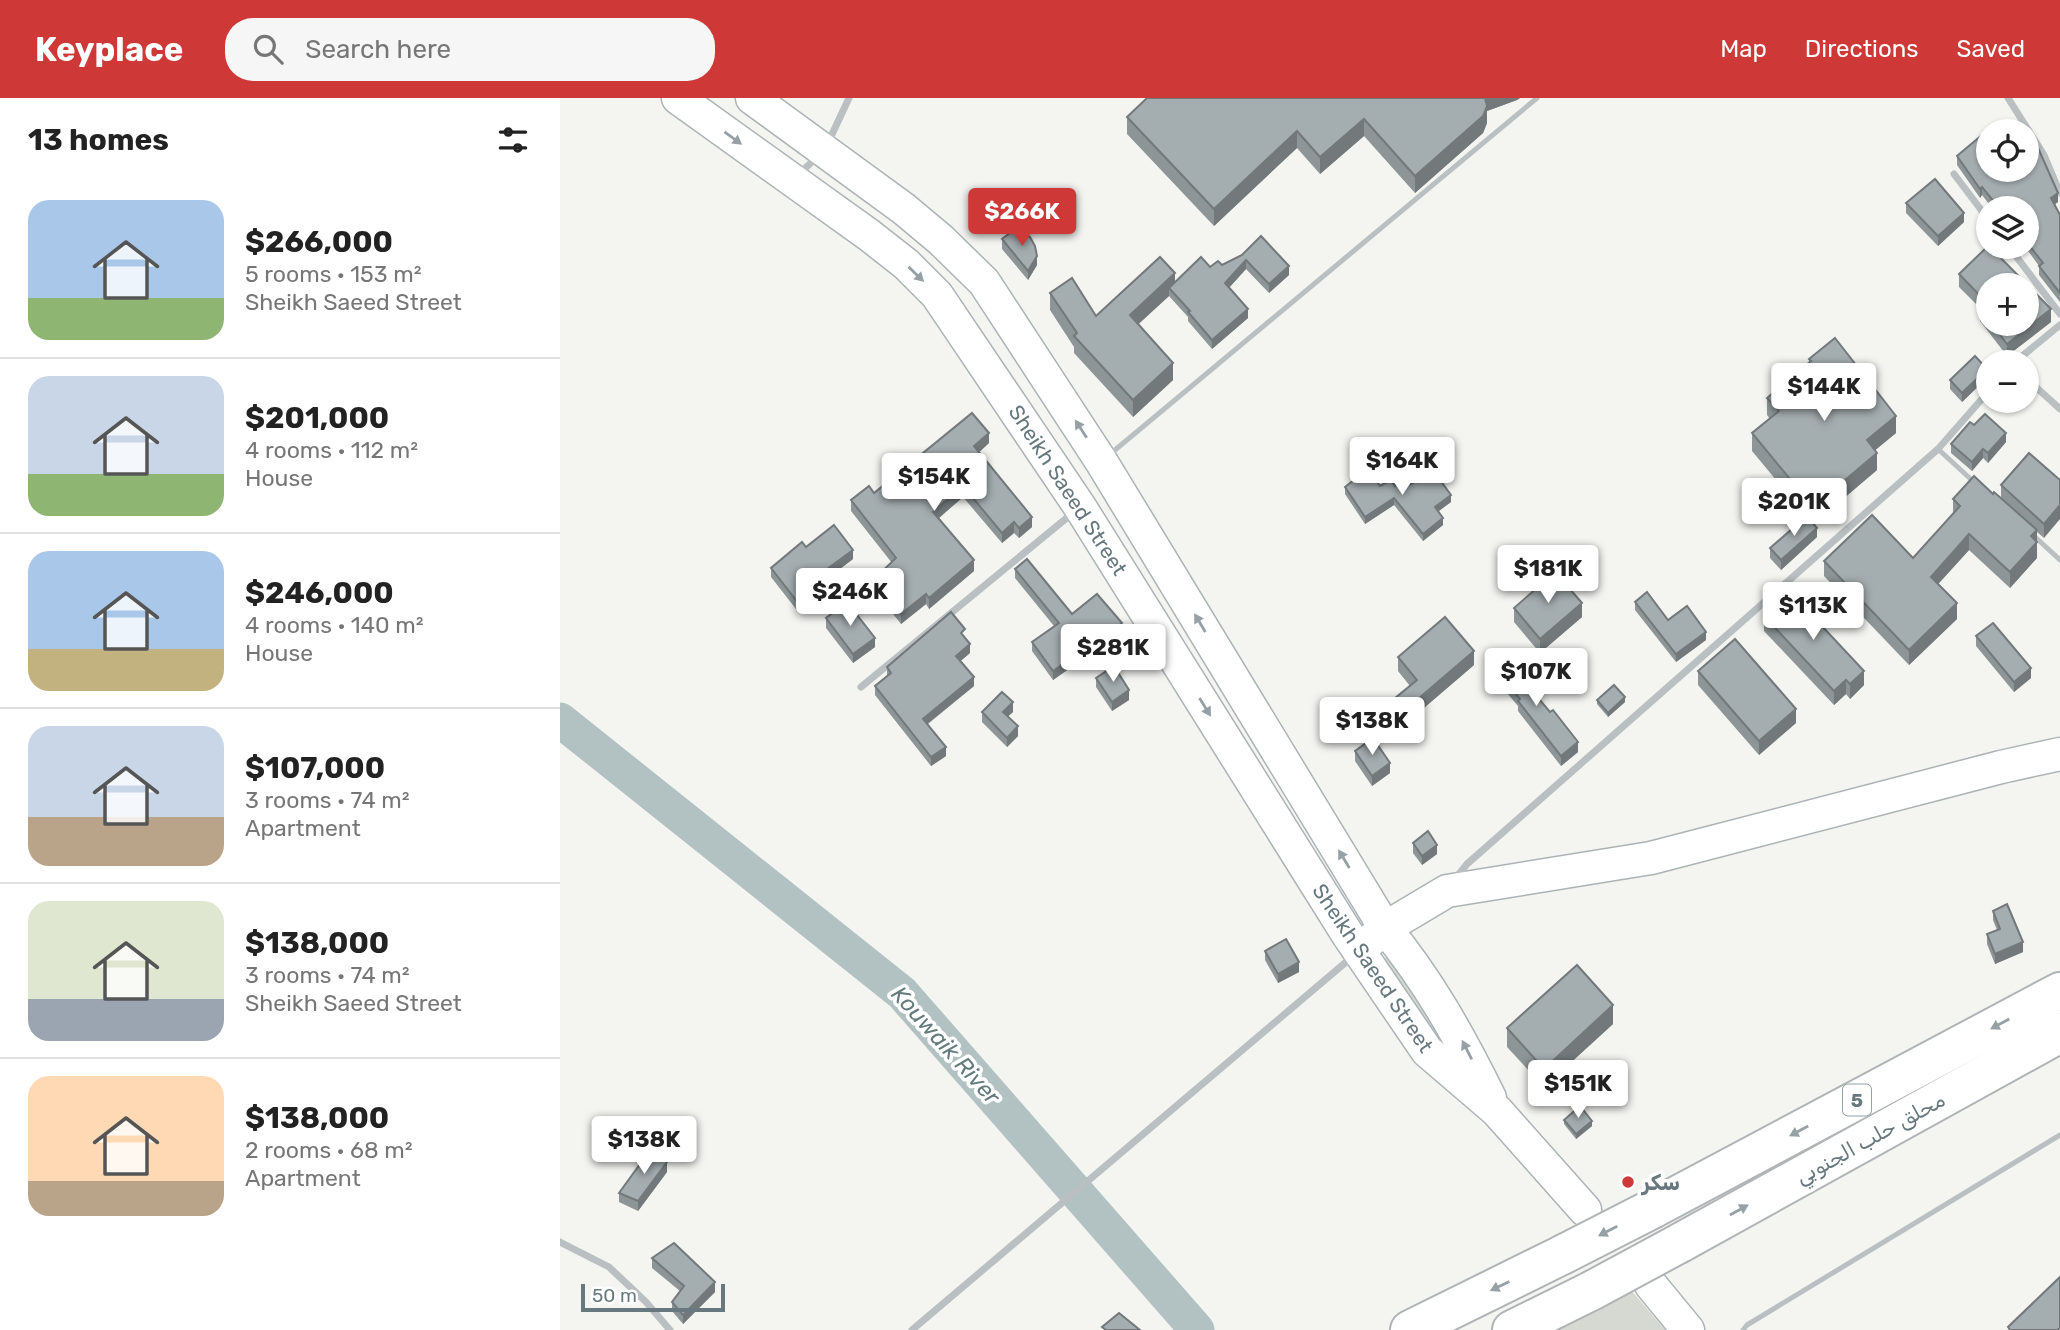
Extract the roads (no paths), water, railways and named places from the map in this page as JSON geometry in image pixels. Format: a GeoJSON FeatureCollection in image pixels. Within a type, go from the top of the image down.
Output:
{"type":"FeatureCollection","features":[{"type":"Feature","properties":{"kind":"highway","name":"محلق حلب الجنوبي"},"geometry":{"type":"LineString","coordinates":[[1410,1330],[1654,1208],[2060,992]]}},
{"type":"Feature","properties":{"kind":"highway","name":"محلق حلب الجنوبي"},"geometry":{"type":"LineString","coordinates":[[1512,1330],[1591,1292],[2060,1033]]}},
{"type":"Feature","properties":{"kind":"main road","name":"Sheikh Saeed Street"},"geometry":{"type":"LineString","coordinates":[[678,98],[869,235],[906,264],[937,295],[1080,507],[1359,950],[1427,1051],[1497,1111]]}},
{"type":"Feature","properties":{"kind":"main road","name":"Sheikh Saeed Street"},"geometry":{"type":"LineString","coordinates":[[752,98],[904,209],[984,282],[1101,461],[1385,928],[1403,950],[1459,1036],[1497,1111]]}},
{"type":"Feature","properties":{"kind":"main road"},"geometry":{"type":"LineString","coordinates":[[1359,950],[1385,928],[1447,891],[1651,858],[2060,754]]}},
{"type":"Feature","properties":{"kind":"main road"},"geometry":{"type":"LineString","coordinates":[[1497,1111],[1585,1210]]}},
{"type":"Feature","properties":{"kind":"main road"},"geometry":{"type":"LineString","coordinates":[[1651,1285],[1688,1330]]}},
{"type":"Feature","properties":{"kind":"street"},"geometry":{"type":"LineString","coordinates":[[792,181],[824,150],[849,98]]}},
{"type":"Feature","properties":{"kind":"street"},"geometry":{"type":"LineString","coordinates":[[2008,98],[2044,155],[2060,194]]}},
{"type":"Feature","properties":{"kind":"street"},"geometry":{"type":"LineString","coordinates":[[1954,174],[1976,203]]}},
{"type":"Feature","properties":{"kind":"street"},"geometry":{"type":"LineString","coordinates":[[2018,259],[2060,314]]}},
{"type":"Feature","properties":{"kind":"street"},"geometry":{"type":"LineString","coordinates":[[2030,350],[2060,325]]}},
{"type":"Feature","properties":{"kind":"street"},"geometry":{"type":"LineString","coordinates":[[2039,390],[2060,409]]}},
{"type":"Feature","properties":{"kind":"street"},"geometry":{"type":"LineString","coordinates":[[1447,891],[1467,863],[1938,449],[1976,406]]}},
{"type":"Feature","properties":{"kind":"street"},"geometry":{"type":"LineString","coordinates":[[860,687],[1080,507]]}},
{"type":"Feature","properties":{"kind":"street"},"geometry":{"type":"LineString","coordinates":[[912,1330],[1359,950]]}},
{"type":"Feature","properties":{"kind":"street"},"geometry":{"type":"LineString","coordinates":[[560,1242],[609,1267],[646,1302],[670,1330]]}},
{"type":"Feature","properties":{"kind":"lane"},"geometry":{"type":"LineString","coordinates":[[1101,461],[1537,98]]}},
{"type":"Feature","properties":{"kind":"lane"},"geometry":{"type":"LineString","coordinates":[[1938,449],[1979,486]]}},
{"type":"Feature","properties":{"kind":"lane"},"geometry":{"type":"LineString","coordinates":[[2029,532],[2060,560]]}},
{"type":"Feature","properties":{"kind":"lane"},"geometry":{"type":"LineString","coordinates":[[1743,1330],[2060,1135]]}},
{"type":"Feature","properties":{"kind":"waterway","name":"Kouwaik River"},"geometry":{"type":"LineString","coordinates":[[560,720],[902,993],[1197,1330]]}},
{"type":"Feature","properties":{"kind":"place","name":"سكر"},"geometry":{"type":"Point","coordinates":[1628,1182]}}]}
